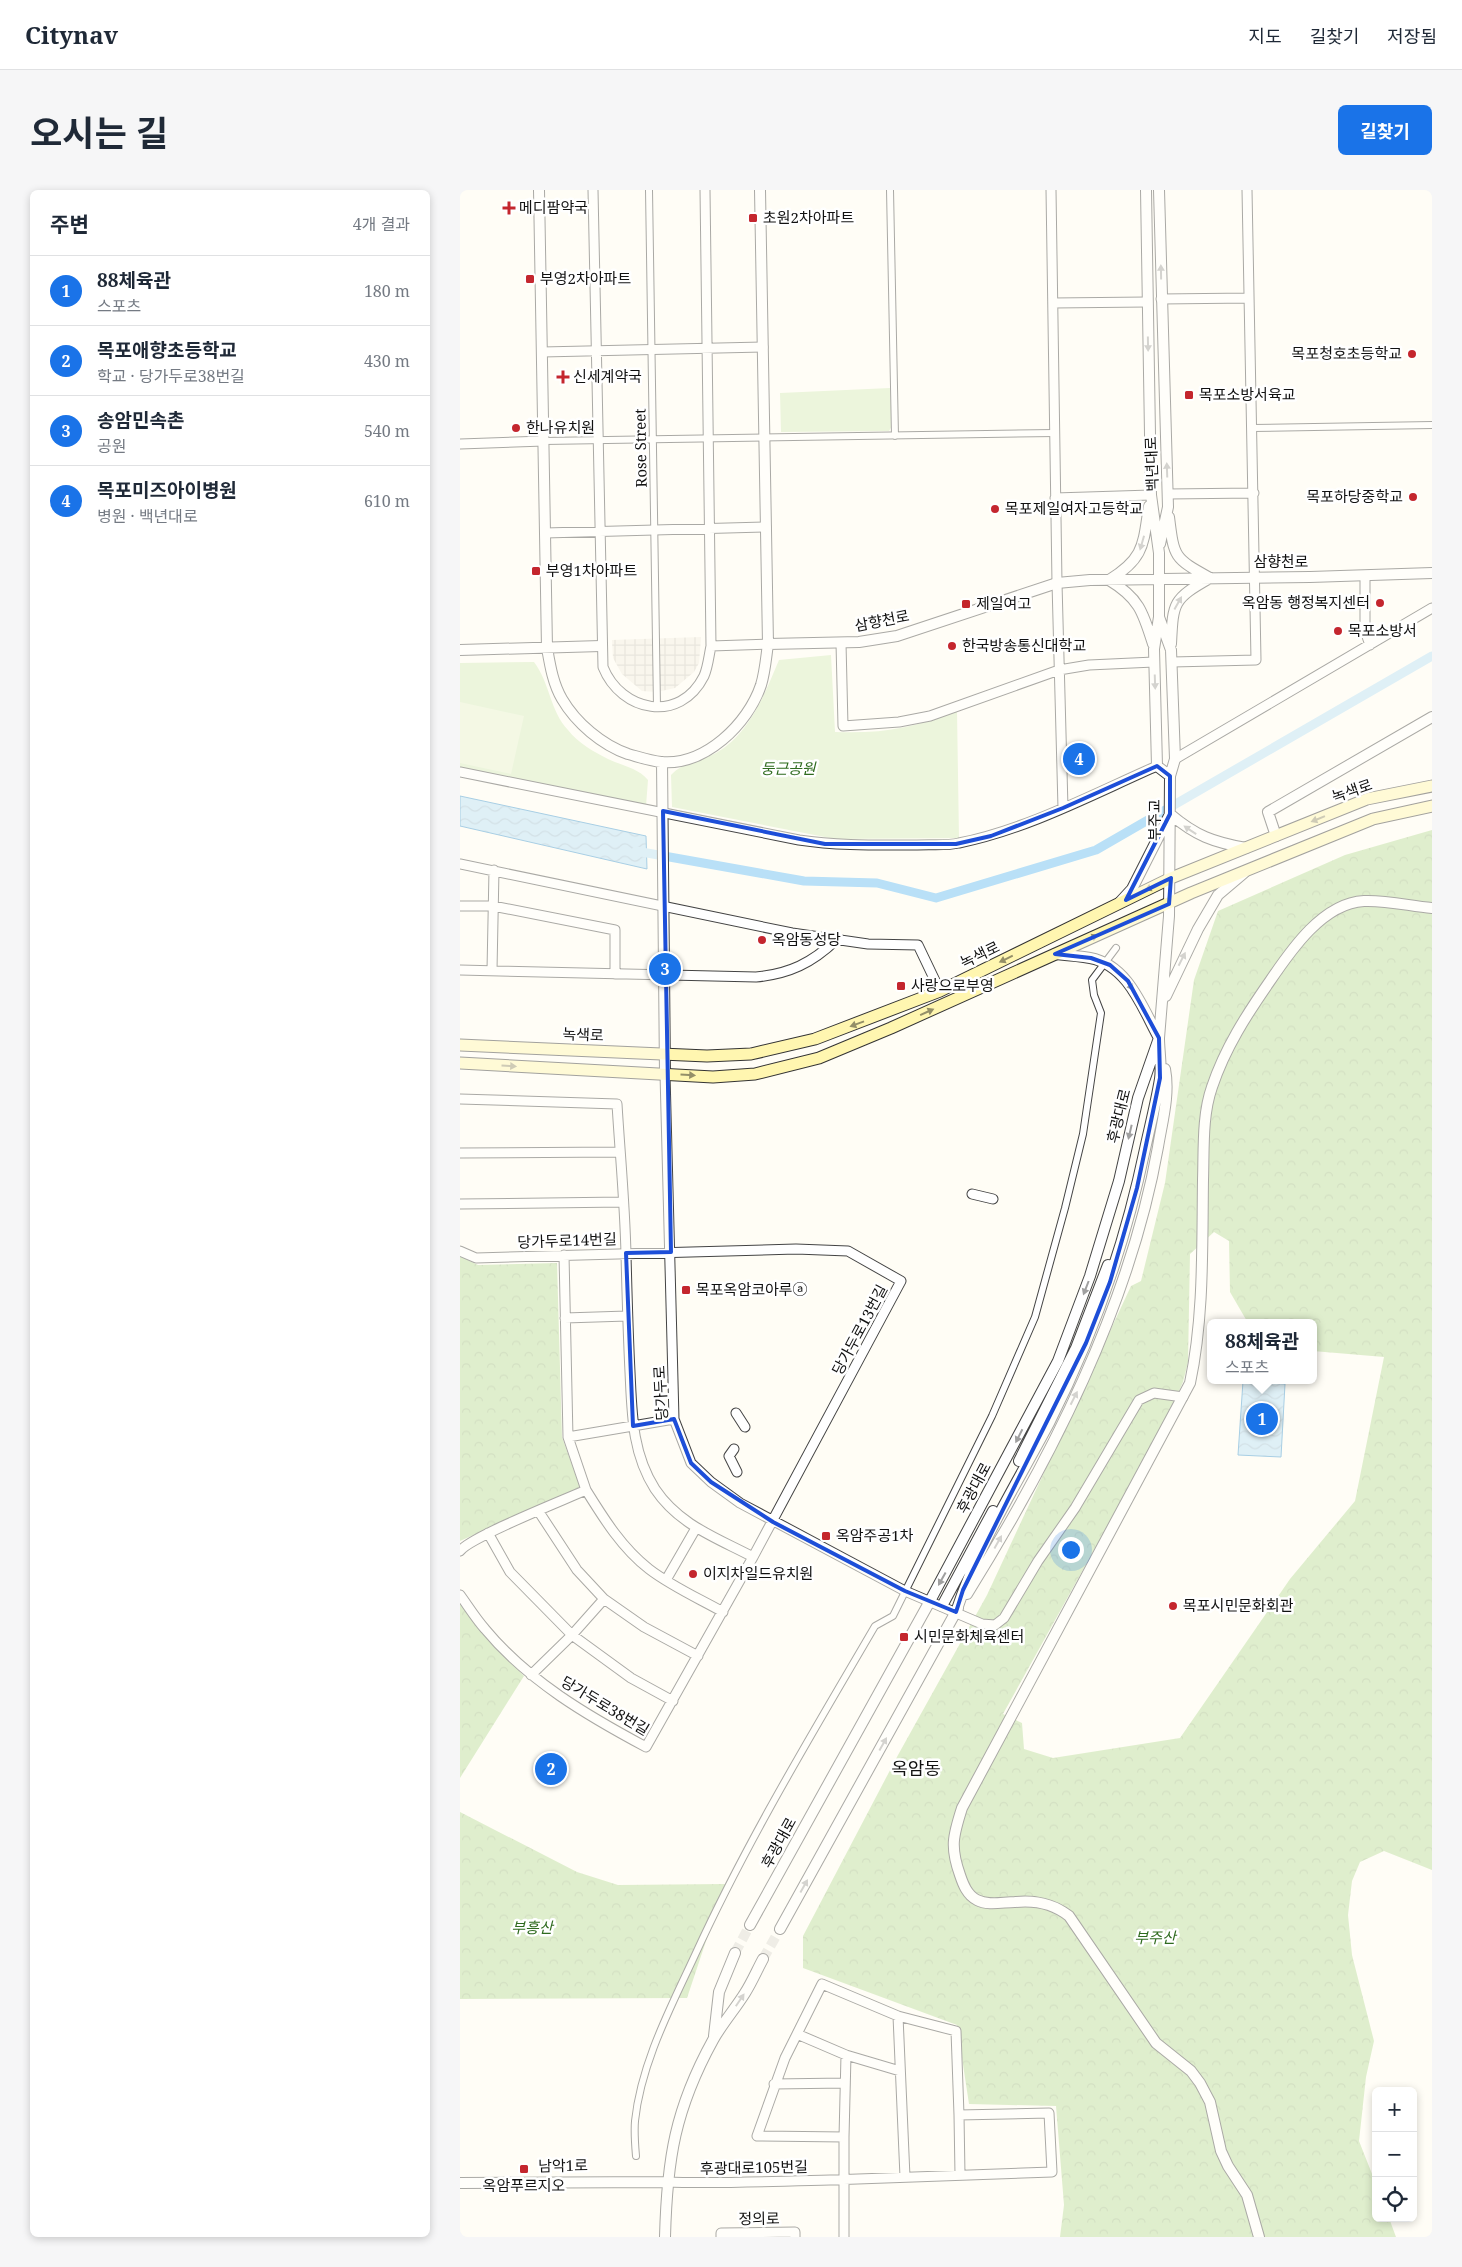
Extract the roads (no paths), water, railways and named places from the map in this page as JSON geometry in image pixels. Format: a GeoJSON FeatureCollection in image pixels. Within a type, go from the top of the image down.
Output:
{"type":"FeatureCollection","features":[{"type":"Feature","properties":{"kind":"main road","name":"녹색로"},"geometry":{"type":"LineString","coordinates":[[460,1045],[707,1056],[751,1054],[815,1040],[940,991],[1171,878],[1367,799],[1432,786]]}},
{"type":"Feature","properties":{"kind":"main road","name":"녹색로"},"geometry":{"type":"LineString","coordinates":[[460,1063],[713,1077],[755,1074],[819,1058],[1248,870],[1373,819],[1432,806]]}},
{"type":"Feature","properties":{"kind":"street"},"geometry":{"type":"LineString","coordinates":[[539,190],[547,648],[555,684],[561,698],[582,726],[617,750],[662,762],[690,758],[703,752],[719,742],[740,722],[760,686],[768,644],[760,190]]}},
{"type":"Feature","properties":{"kind":"street"},"geometry":{"type":"LineString","coordinates":[[593,190],[602,666],[616,689],[633,701],[644,705],[658,706],[679,701],[694,690],[705,675],[711,646],[705,190]]}},
{"type":"Feature","properties":{"kind":"street","name":"Rose Street"},"geometry":{"type":"LineString","coordinates":[[649,190],[658,706]]}},
{"type":"Feature","properties":{"kind":"street"},"geometry":{"type":"LineString","coordinates":[[890,190],[895,436]]}},
{"type":"Feature","properties":{"kind":"street"},"geometry":{"type":"LineString","coordinates":[[1051,190],[1056,583],[1063,808]]}},
{"type":"Feature","properties":{"kind":"street","name":"백년대로"},"geometry":{"type":"LineString","coordinates":[[1146,190],[1151,495],[1159,553]]}},
{"type":"Feature","properties":{"kind":"street","name":"백년대로"},"geometry":{"type":"LineString","coordinates":[[1159,190],[1168,494],[1168,507],[1159,553]]}},
{"type":"Feature","properties":{"kind":"street"},"geometry":{"type":"LineString","coordinates":[[1172,662],[1256,660],[1256,578],[1247,190]]}},
{"type":"Feature","properties":{"kind":"street"},"geometry":{"type":"LineString","coordinates":[[1162,300],[1249,298]]}},
{"type":"Feature","properties":{"kind":"street"},"geometry":{"type":"LineString","coordinates":[[1053,303],[1147,302]]}},
{"type":"Feature","properties":{"kind":"street"},"geometry":{"type":"LineString","coordinates":[[542,352],[763,347]]}},
{"type":"Feature","properties":{"kind":"street"},"geometry":{"type":"LineString","coordinates":[[1252,428],[1432,425]]}},
{"type":"Feature","properties":{"kind":"street"},"geometry":{"type":"LineString","coordinates":[[460,444],[597,440],[1054,434]]}},
{"type":"Feature","properties":{"kind":"street"},"geometry":{"type":"LineString","coordinates":[[1168,494],[1254,493]]}},
{"type":"Feature","properties":{"kind":"street"},"geometry":{"type":"LineString","coordinates":[[1055,498],[1151,495],[1141,548],[1132,564],[1109,580],[1130,594],[1136,602],[1144,615],[1154,649]]}},
{"type":"Feature","properties":{"kind":"street"},"geometry":{"type":"LineString","coordinates":[[1168,507],[1173,550],[1183,563],[1210,578]]}},
{"type":"Feature","properties":{"kind":"street"},"geometry":{"type":"LineString","coordinates":[[545,533],[766,527]]}},
{"type":"Feature","properties":{"kind":"street"},"geometry":{"type":"LineString","coordinates":[[1157,766],[1154,649],[1159,617],[1159,553]]}},
{"type":"Feature","properties":{"kind":"street","name":"삼향천로"},"geometry":{"type":"LineString","coordinates":[[768,644],[869,641],[910,632],[1056,583],[1109,580],[1365,576],[1432,573]]}},
{"type":"Feature","properties":{"kind":"street"},"geometry":{"type":"LineString","coordinates":[[1365,576],[1365,632],[1370,645]]}},
{"type":"Feature","properties":{"kind":"street"},"geometry":{"type":"LineString","coordinates":[[1210,578],[1184,592],[1179,599],[1172,618],[1171,650],[1175,759],[1432,608]]}},
{"type":"Feature","properties":{"kind":"street"},"geometry":{"type":"LineString","coordinates":[[1159,617],[1171,650]]}},
{"type":"Feature","properties":{"kind":"street"},"geometry":{"type":"LineString","coordinates":[[841,643],[843,726],[899,722],[930,716],[1059,670],[1101,664],[1154,662]]}},
{"type":"Feature","properties":{"kind":"street"},"geometry":{"type":"LineString","coordinates":[[711,646],[768,644]]}},
{"type":"Feature","properties":{"kind":"street"},"geometry":{"type":"LineString","coordinates":[[460,650],[601,646]]}},
{"type":"Feature","properties":{"kind":"street"},"geometry":{"type":"LineString","coordinates":[[1276,836],[1268,812],[1432,717]]}},
{"type":"Feature","properties":{"kind":"street","name":"부주교"},"geometry":{"type":"LineString","coordinates":[[1170,864],[1170,776],[1175,759]]}},
{"type":"Feature","properties":{"kind":"street"},"geometry":{"type":"LineString","coordinates":[[662,762],[665,1074]]}},
{"type":"Feature","properties":{"kind":"street"},"geometry":{"type":"LineString","coordinates":[[1157,766],[1170,776]]}},
{"type":"Feature","properties":{"kind":"street"},"geometry":{"type":"LineString","coordinates":[[460,772],[663,814],[808,841],[899,845],[956,844],[991,836],[1063,808],[1157,766]]}},
{"type":"Feature","properties":{"kind":"street"},"geometry":{"type":"LineString","coordinates":[[1120,903],[1132,889],[1170,814],[1196,834],[1246,848]]}},
{"type":"Feature","properties":{"kind":"street"},"geometry":{"type":"LineString","coordinates":[[460,864],[664,901],[836,940],[890,946],[918,946],[940,991]]}},
{"type":"Feature","properties":{"kind":"street","name":"후광대로"},"geometry":{"type":"LineString","coordinates":[[942,1606],[1038,1426],[1076,1348],[1107,1270],[1131,1186],[1159,1038],[1171,878],[1170,864]]}},
{"type":"Feature","properties":{"kind":"street"},"geometry":{"type":"LineString","coordinates":[[492,970],[494,870]]}},
{"type":"Feature","properties":{"kind":"street"},"geometry":{"type":"LineString","coordinates":[[1162,1004],[1198,929],[1218,895],[1248,870]]}},
{"type":"Feature","properties":{"kind":"street"},"geometry":{"type":"LineString","coordinates":[[1259,2237],[1247,2195],[1228,2166],[1221,2151],[1210,2102],[1200,2083],[1190,2071],[1156,2043],[1069,1916],[1059,1908],[1046,1904],[1018,1901],[994,1904],[976,1900],[965,1888],[953,1856],[953,1836],[962,1808],[1190,1383],[1197,1353],[1205,1127],[1211,1088],[1228,1048],[1246,1015],[1294,945],[1342,906],[1364,901],[1432,908]]}},
{"type":"Feature","properties":{"kind":"street"},"geometry":{"type":"LineString","coordinates":[[460,906],[493,906],[615,930],[615,974]]}},
{"type":"Feature","properties":{"kind":"street"},"geometry":{"type":"LineString","coordinates":[[460,970],[756,977],[782,974],[809,962],[836,940]]}},
{"type":"Feature","properties":{"kind":"street"},"geometry":{"type":"LineString","coordinates":[[636,2156],[635,2121],[645,2075],[667,2016],[714,1913],[758,1830],[874,1626],[893,1616],[992,1416],[1035,1317],[1066,1208],[1083,1134],[1101,1013],[1094,995],[1092,980],[1116,948]]}},
{"type":"Feature","properties":{"kind":"street"},"geometry":{"type":"LineString","coordinates":[[1055,954],[1091,958],[1105,963],[1128,982],[1159,1038]]}},
{"type":"Feature","properties":{"kind":"street","name":"후광대로"},"geometry":{"type":"LineString","coordinates":[[750,1925],[930,1601],[1058,1361],[1090,1276],[1119,1181],[1138,1098],[1159,1038]]}},
{"type":"Feature","properties":{"kind":"street","name":"후광대로"},"geometry":{"type":"LineString","coordinates":[[780,1929],[956,1612],[963,1590],[1001,1508],[1049,1423],[1082,1352],[1110,1282],[1137,1188],[1160,1078],[1159,1038]]}},
{"type":"Feature","properties":{"kind":"street","name":"당가두로"},"geometry":{"type":"LineString","coordinates":[[665,1074],[674,1419],[680,1439],[691,1463],[711,1482],[740,1503],[905,1591],[982,1624],[995,1625],[1004,1618],[1038,1561],[1075,1508],[1139,1400],[1154,1393],[1183,1397]]}},
{"type":"Feature","properties":{"kind":"street","name":"당가두로14번길"},"geometry":{"type":"LineString","coordinates":[[460,1099],[617,1104],[626,1253],[476,1258],[460,1251]]}},
{"type":"Feature","properties":{"kind":"street"},"geometry":{"type":"LineString","coordinates":[[460,1153],[620,1152]]}},
{"type":"Feature","properties":{"kind":"street"},"geometry":{"type":"LineString","coordinates":[[972,1194],[993,1199]]}},
{"type":"Feature","properties":{"kind":"street"},"geometry":{"type":"LineString","coordinates":[[460,1204],[623,1202]]}},
{"type":"Feature","properties":{"kind":"street","name":"당가두로13번길"},"geometry":{"type":"LineString","coordinates":[[671,1252],[796,1249],[848,1252],[901,1281],[773,1522]]}},
{"type":"Feature","properties":{"kind":"street"},"geometry":{"type":"LineString","coordinates":[[671,1252],[626,1253],[627,1316],[633,1426],[638,1454],[656,1489],[670,1508],[696,1528],[753,1557]]}},
{"type":"Feature","properties":{"kind":"street"},"geometry":{"type":"LineString","coordinates":[[564,1255],[568,1437],[586,1490],[623,1544],[650,1570],[723,1612]]}},
{"type":"Feature","properties":{"kind":"street"},"geometry":{"type":"LineString","coordinates":[[565,1318],[627,1316]]}},
{"type":"Feature","properties":{"kind":"street"},"geometry":{"type":"LineString","coordinates":[[736,1414],[745,1427]]}},
{"type":"Feature","properties":{"kind":"street"},"geometry":{"type":"LineString","coordinates":[[568,1437],[674,1419]]}},
{"type":"Feature","properties":{"kind":"street"},"geometry":{"type":"LineString","coordinates":[[734,1448],[728,1456],[737,1472]]}},
{"type":"Feature","properties":{"kind":"street"},"geometry":{"type":"LineString","coordinates":[[460,1551],[463,1546],[488,1533],[586,1490]]}},
{"type":"Feature","properties":{"kind":"street"},"geometry":{"type":"LineString","coordinates":[[539,1512],[577,1570],[604,1599],[644,1627],[698,1656]]}},
{"type":"Feature","properties":{"kind":"street","name":"당가두로38번길"},"geometry":{"type":"LineString","coordinates":[[460,1595],[485,1630],[531,1675],[569,1702],[646,1747],[773,1522]]}},
{"type":"Feature","properties":{"kind":"street"},"geometry":{"type":"LineString","coordinates":[[666,1580],[696,1528]]}},
{"type":"Feature","properties":{"kind":"street"},"geometry":{"type":"LineString","coordinates":[[488,1533],[510,1572],[572,1635],[623,1673],[673,1701]]}},
{"type":"Feature","properties":{"kind":"street"},"geometry":{"type":"LineString","coordinates":[[531,1675],[572,1635],[604,1599]]}},
{"type":"Feature","properties":{"kind":"street"},"geometry":{"type":"LineString","coordinates":[[713,2039],[719,1992],[735,1953]]}},
{"type":"Feature","properties":{"kind":"street"},"geometry":{"type":"LineString","coordinates":[[665,2237],[666,2182],[672,2141],[680,2113],[713,2039],[746,1991],[763,1959]]}},
{"type":"Feature","properties":{"kind":"street","name":"후광대로105번길"},"geometry":{"type":"LineString","coordinates":[[844,2137],[757,2136],[774,2084],[822,1984],[898,2016],[956,2031],[960,2175]]}},
{"type":"Feature","properties":{"kind":"street"},"geometry":{"type":"LineString","coordinates":[[898,2016],[905,2177]]}},
{"type":"Feature","properties":{"kind":"street"},"geometry":{"type":"LineString","coordinates":[[797,2034],[846,2055],[900,2071]]}},
{"type":"Feature","properties":{"kind":"street"},"geometry":{"type":"LineString","coordinates":[[844,2237],[842,2179],[846,2055]]}},
{"type":"Feature","properties":{"kind":"street"},"geometry":{"type":"LineString","coordinates":[[774,2084],[846,2082]]}},
{"type":"Feature","properties":{"kind":"street","name":"후광대로105번길"},"geometry":{"type":"LineString","coordinates":[[666,2182],[711,2184],[1052,2172],[1049,2113],[959,2115]]}},
{"type":"Feature","properties":{"kind":"street","name":"남악1로"},"geometry":{"type":"LineString","coordinates":[[460,2183],[666,2182]]}},
{"type":"Feature","properties":{"kind":"street","name":"정의로"},"geometry":{"type":"LineString","coordinates":[[721,2237],[721,2233],[795,2232],[795,2237]]}},
{"type":"Feature","properties":{"kind":"water"},"geometry":{"type":"Polygon","coordinates":[[[460,796],[646,836],[647,869],[460,826],[460,796]]]}},
{"type":"Feature","properties":{"kind":"water"},"geometry":{"type":"Polygon","coordinates":[[[1243,1384],[1285,1384],[1281,1457],[1238,1455],[1243,1384]]]}},
{"type":"Feature","properties":{"kind":"waterway"},"geometry":{"type":"LineString","coordinates":[[636,851],[804,881],[877,883],[936,898],[1096,850],[1432,656]]}},
{"type":"Feature","properties":{"kind":"tunnel"},"geometry":{"type":"LineString","coordinates":[[735,1953],[750,1925]]}},
{"type":"Feature","properties":{"kind":"tunnel"},"geometry":{"type":"LineString","coordinates":[[763,1959],[780,1929]]}},
{"type":"Feature","properties":{"kind":"place","name":"메디팜약국"},"geometry":{"type":"Point","coordinates":[509,208]}},
{"type":"Feature","properties":{"kind":"place","name":"초원2차아파트"},"geometry":{"type":"Point","coordinates":[753,218]}},
{"type":"Feature","properties":{"kind":"place","name":"부영2차아파트"},"geometry":{"type":"Point","coordinates":[530,279]}},
{"type":"Feature","properties":{"kind":"place","name":"목포청호초등학교"},"geometry":{"type":"Point","coordinates":[1412,354]}},
{"type":"Feature","properties":{"kind":"place","name":"신세계약국"},"geometry":{"type":"Point","coordinates":[563,377]}},
{"type":"Feature","properties":{"kind":"place","name":"목포소방서육교"},"geometry":{"type":"Point","coordinates":[1189,395]}},
{"type":"Feature","properties":{"kind":"place","name":"한나유치원"},"geometry":{"type":"Point","coordinates":[516,428]}},
{"type":"Feature","properties":{"kind":"place","name":"목포하당중학교"},"geometry":{"type":"Point","coordinates":[1413,497]}},
{"type":"Feature","properties":{"kind":"place","name":"목포제일여자고등학교"},"geometry":{"type":"Point","coordinates":[995,509]}},
{"type":"Feature","properties":{"kind":"place","name":"부영1차아파트"},"geometry":{"type":"Point","coordinates":[536,571]}},
{"type":"Feature","properties":{"kind":"place","name":"옥암동 행정복지센터"},"geometry":{"type":"Point","coordinates":[1380,603]}},
{"type":"Feature","properties":{"kind":"place","name":"제일여고"},"geometry":{"type":"Point","coordinates":[966,604]}},
{"type":"Feature","properties":{"kind":"place","name":"목포소방서"},"geometry":{"type":"Point","coordinates":[1338,631]}},
{"type":"Feature","properties":{"kind":"place","name":"한국방송통신대학교"},"geometry":{"type":"Point","coordinates":[952,646]}},
{"type":"Feature","properties":{"kind":"place","name":"목포미즈아이병원"},"geometry":{"type":"Point","coordinates":[1079,759]}},
{"type":"Feature","properties":{"kind":"place","name":"옥암동성당"},"geometry":{"type":"Point","coordinates":[762,940]}},
{"type":"Feature","properties":{"kind":"place","name":"송암민속촌"},"geometry":{"type":"Point","coordinates":[665,969]}},
{"type":"Feature","properties":{"kind":"place","name":"사랑으로부영"},"geometry":{"type":"Point","coordinates":[901,986]}},
{"type":"Feature","properties":{"kind":"place","name":"목포옥암코아루ⓐ"},"geometry":{"type":"Point","coordinates":[686,1290]}},
{"type":"Feature","properties":{"kind":"place","name":"88체육관"},"geometry":{"type":"Point","coordinates":[1262,1419]}},
{"type":"Feature","properties":{"kind":"place","name":"옥암주공1차"},"geometry":{"type":"Point","coordinates":[826,1536]}},
{"type":"Feature","properties":{"kind":"place","name":"이지차일드유치원"},"geometry":{"type":"Point","coordinates":[693,1574]}},
{"type":"Feature","properties":{"kind":"place","name":"목포시민문화회관"},"geometry":{"type":"Point","coordinates":[1173,1606]}},
{"type":"Feature","properties":{"kind":"place","name":"시민문화체육센터"},"geometry":{"type":"Point","coordinates":[904,1637]}},
{"type":"Feature","properties":{"kind":"place","name":"목포애향초등학교"},"geometry":{"type":"Point","coordinates":[551,1769]}},
{"type":"Feature","properties":{"kind":"place","name":"옥암푸르지오"},"geometry":{"type":"Point","coordinates":[524,2169]}},
{"type":"Feature","properties":{"kind":"district","name":"옥암동"},"geometry":{"type":"Point","coordinates":[916,1769]}},
{"type":"Feature","properties":{"kind":"park label","name":"둥근공원"},"geometry":{"type":"Point","coordinates":[788,769]}},
{"type":"Feature","properties":{"kind":"park label","name":"부흥산"},"geometry":{"type":"Point","coordinates":[532,1928]}},
{"type":"Feature","properties":{"kind":"park label","name":"부주산"},"geometry":{"type":"Point","coordinates":[1155,1938]}}]}
